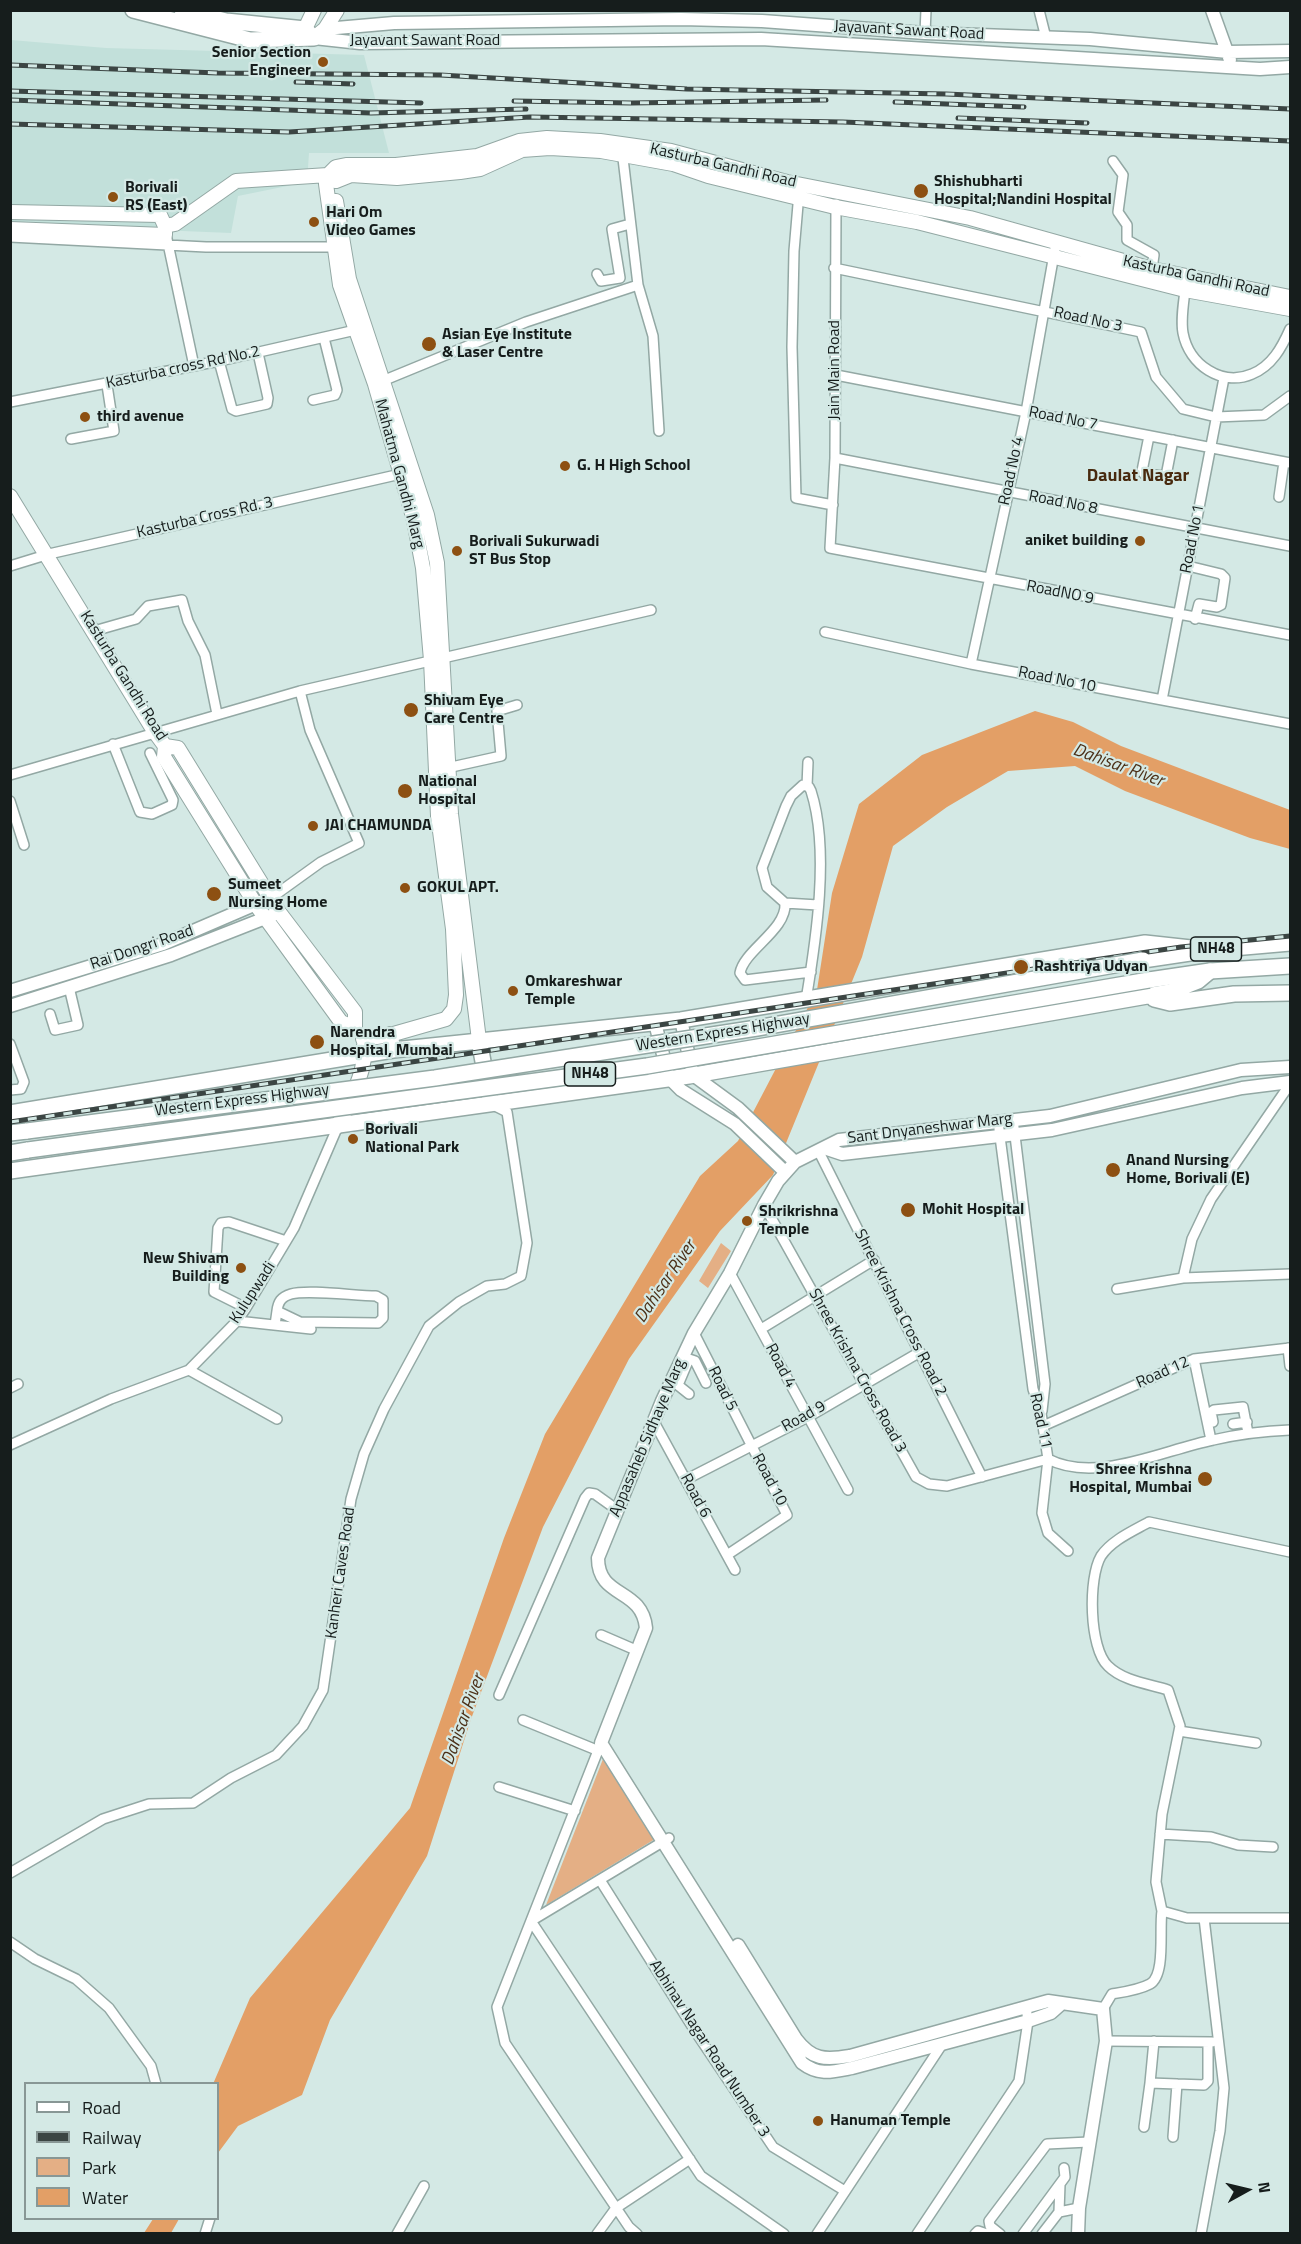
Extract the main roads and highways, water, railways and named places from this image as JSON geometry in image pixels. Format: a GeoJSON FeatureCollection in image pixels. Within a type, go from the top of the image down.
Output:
{"type":"FeatureCollection","features":[{"type":"Feature","properties":{"kind":"main road"},"geometry":{"type":"LineString","coordinates":[[133,10],[315,32]]}},
{"type":"Feature","properties":{"kind":"main road"},"geometry":{"type":"LineString","coordinates":[[182,10],[207,19]]}},
{"type":"Feature","properties":{"kind":"main road"},"geometry":{"type":"LineString","coordinates":[[314,10],[315,32]]}},
{"type":"Feature","properties":{"kind":"main road"},"geometry":{"type":"LineString","coordinates":[[315,32],[337,10]]}},
{"type":"Feature","properties":{"kind":"main road","name":"Kasturba Gandhi Road"},"geometry":{"type":"LineString","coordinates":[[10,230],[166,235],[175,224],[236,181],[332,178],[336,167],[346,165],[397,172],[479,162],[519,141],[547,138],[622,150],[671,151],[710,170],[800,190],[837,192],[959,216],[1055,250],[1290,309]]}},
{"type":"Feature","properties":{"kind":"main road"},"geometry":{"type":"LineString","coordinates":[[332,178],[326,184],[338,247],[349,279],[360,329],[380,382],[407,472],[427,515],[436,563],[438,816],[453,929],[456,994],[454,1009],[446,1019],[381,1048]]}},
{"type":"Feature","properties":{"kind":"main road","name":"Kasturba Gandhi Road"},"geometry":{"type":"LineString","coordinates":[[800,190],[836,207],[954,232],[1152,269],[1186,284],[1290,297]]}},
{"type":"Feature","properties":{"kind":"main road"},"geometry":{"type":"LineString","coordinates":[[10,212],[160,215],[166,235]]}},
{"type":"Feature","properties":{"kind":"main road"},"geometry":{"type":"LineString","coordinates":[[954,232],[959,216]]}},
{"type":"Feature","properties":{"kind":"main road","name":"Kasturba Gandhi Road"},"geometry":{"type":"LineString","coordinates":[[10,496],[49,554],[154,731],[165,746],[178,748],[279,912],[355,1012],[359,1033]]}},
{"type":"Feature","properties":{"kind":"main road"},"geometry":{"type":"LineString","coordinates":[[437,658],[447,768],[479,1040],[491,1104]]}},
{"type":"Feature","properties":{"kind":"main road"},"geometry":{"type":"LineString","coordinates":[[165,746],[164,757],[265,919],[342,1022],[381,1048]]}},
{"type":"Feature","properties":{"kind":"main road"},"geometry":{"type":"LineString","coordinates":[[10,1113],[381,1048],[681,1020],[1145,943],[1210,950]]}},
{"type":"Feature","properties":{"kind":"main road","name":"Western Express Highway"},"geometry":{"type":"LineString","coordinates":[[10,1133],[240,1101],[435,1078],[758,1028],[1143,960],[1210,950],[1290,943]]}},
{"type":"Feature","properties":{"kind":"main road","name":"Western Express Highway"},"geometry":{"type":"LineString","coordinates":[[10,1153],[647,1066],[1210,971],[1290,966]]}},
{"type":"Feature","properties":{"kind":"main road"},"geometry":{"type":"LineString","coordinates":[[10,1171],[693,1075],[1170,992],[1198,981],[1210,971]]}},
{"type":"Feature","properties":{"kind":"main road"},"geometry":{"type":"LineString","coordinates":[[1145,996],[1170,1003],[1234,994],[1290,993]]}},
{"type":"Feature","properties":{"kind":"main road"},"geometry":{"type":"LineString","coordinates":[[755,1064],[804,1000]]}},
{"type":"Feature","properties":{"kind":"main road","name":"Kulupwadi"},"geometry":{"type":"LineString","coordinates":[[338,1126],[360,1076],[381,1048],[359,1033]]}},
{"type":"Feature","properties":{"kind":"water","name":"Dahisar River"},"geometry":{"type":"Polygon","coordinates":[[[1035,711],[1073,722],[1121,746],[1290,810],[1290,849],[1250,838],[1125,791],[1075,766],[1008,771],[947,807],[893,846],[862,957],[773,1175],[720,1231],[629,1359],[543,1527],[471,1719],[427,1856],[330,2020],[302,2095],[238,2126],[219,2152],[219,2082],[214,2082],[250,1998],[410,1808],[504,1538],[545,1434],[700,1176],[738,1141],[817,990],[832,893],[859,804],[922,755],[1035,711]]]}},
{"type":"Feature","properties":{"kind":"water"},"geometry":{"type":"Polygon","coordinates":[[[152,2220],[178,2220],[171,2233],[144,2233],[152,2220]]]}},
{"type":"Feature","properties":{"kind":"railway"},"geometry":{"type":"LineString","coordinates":[[10,65],[218,73],[440,75],[687,89],[946,94],[1290,109]]}},
{"type":"Feature","properties":{"kind":"railway"},"geometry":{"type":"LineString","coordinates":[[296,82],[353,84]]}},
{"type":"Feature","properties":{"kind":"railway"},"geometry":{"type":"LineString","coordinates":[[10,91],[421,103]]}},
{"type":"Feature","properties":{"kind":"railway"},"geometry":{"type":"LineString","coordinates":[[10,100],[371,113],[526,109]]}},
{"type":"Feature","properties":{"kind":"railway"},"geometry":{"type":"LineString","coordinates":[[514,101],[631,103],[826,100]]}},
{"type":"Feature","properties":{"kind":"railway"},"geometry":{"type":"LineString","coordinates":[[895,102],[1024,107]]}},
{"type":"Feature","properties":{"kind":"railway"},"geometry":{"type":"LineString","coordinates":[[10,124],[289,132],[530,117],[843,122],[1290,141]]}},
{"type":"Feature","properties":{"kind":"railway"},"geometry":{"type":"LineString","coordinates":[[958,118],[1087,123]]}},
{"type":"Feature","properties":{"kind":"railway"},"geometry":{"type":"LineString","coordinates":[[10,1122],[1181,947],[1290,936]]}},
{"type":"Feature","properties":{"kind":"place","name":"Senior Section Engineer"},"geometry":{"type":"Point","coordinates":[323,62]}},
{"type":"Feature","properties":{"kind":"place","name":"Shishubharti Hospital;Nandini Hospital"},"geometry":{"type":"Point","coordinates":[921,191]}},
{"type":"Feature","properties":{"kind":"place","name":"Borivali RS (East)"},"geometry":{"type":"Point","coordinates":[113,197]}},
{"type":"Feature","properties":{"kind":"place","name":"Hari Om Video Games"},"geometry":{"type":"Point","coordinates":[314,222]}},
{"type":"Feature","properties":{"kind":"place","name":"Asian Eye Institute & Laser Centre"},"geometry":{"type":"Point","coordinates":[429,344]}},
{"type":"Feature","properties":{"kind":"place","name":"third avenue"},"geometry":{"type":"Point","coordinates":[85,417]}},
{"type":"Feature","properties":{"kind":"place","name":"G. H High School"},"geometry":{"type":"Point","coordinates":[565,466]}},
{"type":"Feature","properties":{"kind":"place","name":"aniket building"},"geometry":{"type":"Point","coordinates":[1140,541]}},
{"type":"Feature","properties":{"kind":"place","name":"Borivali Sukurwadi ST Bus Stop"},"geometry":{"type":"Point","coordinates":[457,551]}},
{"type":"Feature","properties":{"kind":"place","name":"Shivam Eye Care Centre"},"geometry":{"type":"Point","coordinates":[411,710]}},
{"type":"Feature","properties":{"kind":"place","name":"National Hospital"},"geometry":{"type":"Point","coordinates":[405,791]}},
{"type":"Feature","properties":{"kind":"place","name":"JAI CHAMUNDA"},"geometry":{"type":"Point","coordinates":[313,826]}},
{"type":"Feature","properties":{"kind":"place","name":"GOKUL APT."},"geometry":{"type":"Point","coordinates":[405,888]}},
{"type":"Feature","properties":{"kind":"place","name":"Sumeet Nursing Home"},"geometry":{"type":"Point","coordinates":[214,894]}},
{"type":"Feature","properties":{"kind":"place","name":"Rashtriya Udyan"},"geometry":{"type":"Point","coordinates":[1021,967]}},
{"type":"Feature","properties":{"kind":"place","name":"Omkareshwar Temple"},"geometry":{"type":"Point","coordinates":[513,991]}},
{"type":"Feature","properties":{"kind":"place","name":"Narendra Hospital, Mumbai"},"geometry":{"type":"Point","coordinates":[317,1042]}},
{"type":"Feature","properties":{"kind":"place","name":"Borivali National Park"},"geometry":{"type":"Point","coordinates":[353,1139]}},
{"type":"Feature","properties":{"kind":"place","name":"Anand Nursing Home, Borivali (E)"},"geometry":{"type":"Point","coordinates":[1113,1170]}},
{"type":"Feature","properties":{"kind":"place","name":"Mohit Hospital"},"geometry":{"type":"Point","coordinates":[908,1210]}},
{"type":"Feature","properties":{"kind":"place","name":"Shrikrishna Temple"},"geometry":{"type":"Point","coordinates":[747,1221]}},
{"type":"Feature","properties":{"kind":"place","name":"New Shivam Building"},"geometry":{"type":"Point","coordinates":[241,1268]}},
{"type":"Feature","properties":{"kind":"place","name":"Shree Krishna Hospital, Mumbai"},"geometry":{"type":"Point","coordinates":[1205,1479]}},
{"type":"Feature","properties":{"kind":"place","name":"Hanuman Temple"},"geometry":{"type":"Point","coordinates":[818,2121]}},
{"type":"Feature","properties":{"kind":"district","name":"Daulat Nagar"},"geometry":{"type":"Point","coordinates":[1138,477]}}]}
